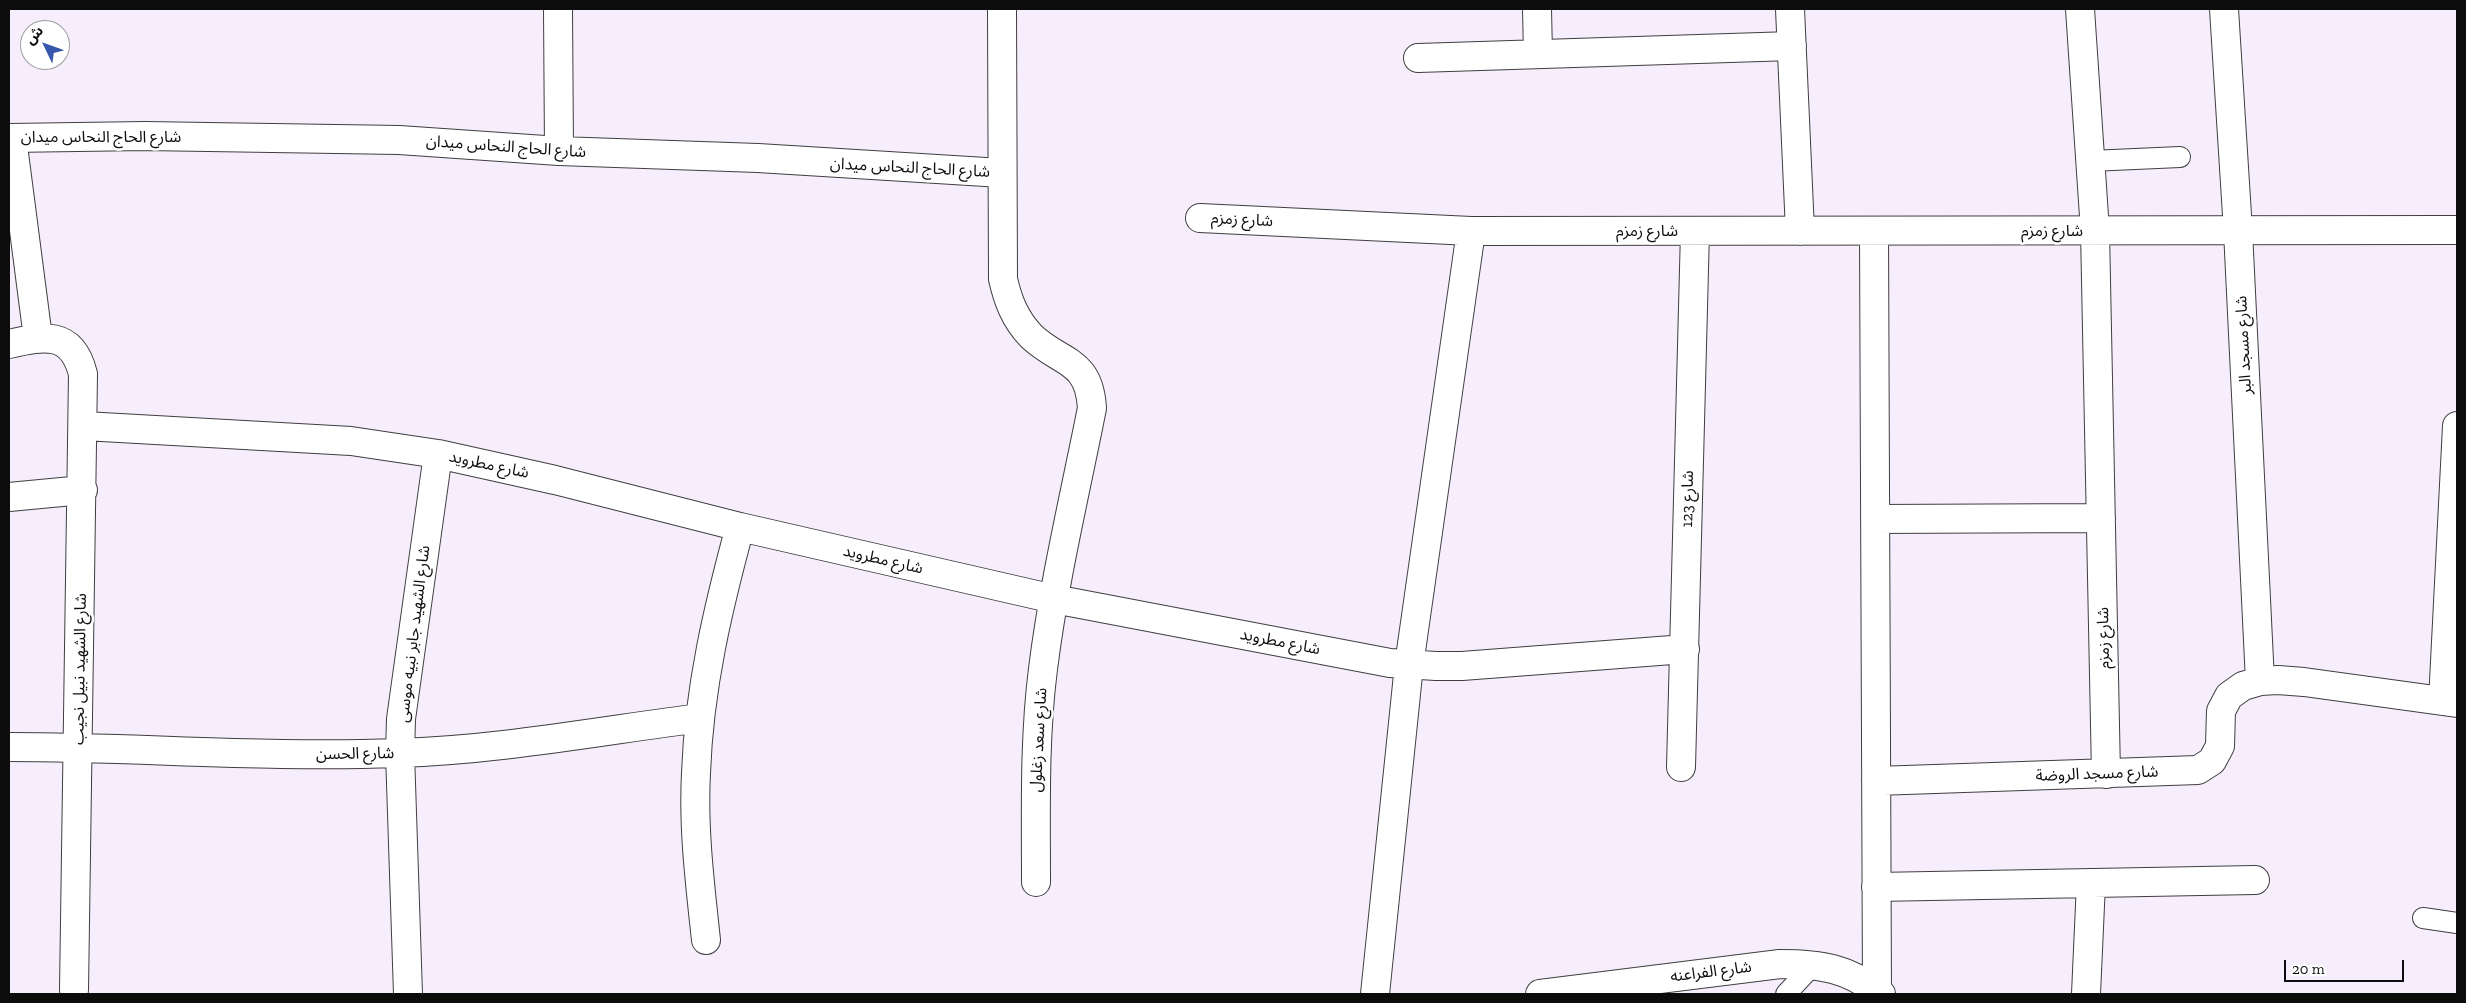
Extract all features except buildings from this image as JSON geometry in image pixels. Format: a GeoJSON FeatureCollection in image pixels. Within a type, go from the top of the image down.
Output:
{"type":"FeatureCollection","features":[{"type":"Feature","properties":{"kind":"street"},"geometry":{"type":"LineString","coordinates":[[558,9],[559,151]]}},
{"type":"Feature","properties":{"kind":"street","name":"شارع سعد زغلول"},"geometry":{"type":"LineString","coordinates":[[1002,9],[1003,279],[1008,300],[1018,321],[1033,337],[1067,359],[1081,372],[1091,389],[1092,408],[1054,599],[1042,670],[1037,740],[1036,882]]}},
{"type":"Feature","properties":{"kind":"street"},"geometry":{"type":"LineString","coordinates":[[1537,9],[1538,54]]}},
{"type":"Feature","properties":{"kind":"street"},"geometry":{"type":"LineString","coordinates":[[1790,9],[1800,232]]}},
{"type":"Feature","properties":{"kind":"street"},"geometry":{"type":"LineString","coordinates":[[2080,9],[2095,231]]}},
{"type":"Feature","properties":{"kind":"street","name":"شارع مسجد البر"},"geometry":{"type":"LineString","coordinates":[[2224,9],[2238,231],[2260,681]]}},
{"type":"Feature","properties":{"kind":"street"},"geometry":{"type":"LineString","coordinates":[[1418,58],[1792,46]]}},
{"type":"Feature","properties":{"kind":"street"},"geometry":{"type":"LineString","coordinates":[[9,344],[38,338],[10,138]]}},
{"type":"Feature","properties":{"kind":"street","name":"شارع الحاج النحاس ميدان"},"geometry":{"type":"LineString","coordinates":[[10,138],[351,138],[559,151],[758,158],[1002,173]]}},
{"type":"Feature","properties":{"kind":"street","name":"شارع زمزم"},"geometry":{"type":"LineString","coordinates":[[1200,218],[1471,231],[2457,230]]}},
{"type":"Feature","properties":{"kind":"street"},"geometry":{"type":"LineString","coordinates":[[1375,994],[1409,665],[1471,231]]}},
{"type":"Feature","properties":{"kind":"street","name":"شارع 123"},"geometry":{"type":"LineString","coordinates":[[1682,767],[1695,231]]}},
{"type":"Feature","properties":{"kind":"street"},"geometry":{"type":"LineString","coordinates":[[1874,231],[1876,887],[1879,993]]}},
{"type":"Feature","properties":{"kind":"street","name":"شارع زمزم"},"geometry":{"type":"LineString","coordinates":[[2095,231],[2106,774]]}},
{"type":"Feature","properties":{"kind":"street","name":"شارع الشهيد نبيل نجيب"},"geometry":{"type":"LineString","coordinates":[[38,338],[50,338],[63,342],[73,350],[80,361],[84,374],[74,990]]}},
{"type":"Feature","properties":{"kind":"street","name":"شارع مطرويد"},"geometry":{"type":"LineString","coordinates":[[84,426],[342,441],[438,454],[555,480],[740,527],[1054,599],[1409,665],[1462,666],[1685,649]]}},
{"type":"Feature","properties":{"kind":"street"},"geometry":{"type":"LineString","coordinates":[[2260,681],[2304,682],[2450,702],[2457,426]]}},
{"type":"Feature","properties":{"kind":"street","name":"شارع الشهيد جابر نبيه موسى"},"geometry":{"type":"LineString","coordinates":[[408,994],[400,753],[404,700],[438,454]]}},
{"type":"Feature","properties":{"kind":"street"},"geometry":{"type":"LineString","coordinates":[[9,497],[83,490]]}},
{"type":"Feature","properties":{"kind":"street"},"geometry":{"type":"LineString","coordinates":[[1875,519],[2101,518]]}},
{"type":"Feature","properties":{"kind":"street"},"geometry":{"type":"LineString","coordinates":[[706,940],[697,856],[696,773],[702,690],[718,607],[740,527]]}},
{"type":"Feature","properties":{"kind":"street","name":"شارع مسجد الروضة"},"geometry":{"type":"LineString","coordinates":[[1876,781],[2198,770],[2212,761],[2220,746],[2221,711],[2229,696],[2243,686],[2260,681]]}},
{"type":"Feature","properties":{"kind":"street","name":"شارع الحسن"},"geometry":{"type":"LineString","coordinates":[[9,747],[78,747],[289,755],[400,753],[480,746],[700,718]]}},
{"type":"Feature","properties":{"kind":"street"},"geometry":{"type":"LineString","coordinates":[[1876,887],[2256,880]]}},
{"type":"Feature","properties":{"kind":"street"},"geometry":{"type":"LineString","coordinates":[[2086,994],[2091,883]]}},
{"type":"Feature","properties":{"kind":"street","name":"شارع الفراعنه"},"geometry":{"type":"LineString","coordinates":[[1540,994],[1577,992],[1780,964],[1814,964],[1848,973],[1879,993]]}},
{"type":"Feature","properties":{"kind":"lane"},"geometry":{"type":"LineString","coordinates":[[2090,161],[2180,157]]}},
{"type":"Feature","properties":{"kind":"lane"},"geometry":{"type":"LineString","coordinates":[[2423,918],[2457,923]]}},
{"type":"Feature","properties":{"kind":"lane"},"geometry":{"type":"LineString","coordinates":[[1786,994],[1814,964]]}}]}
